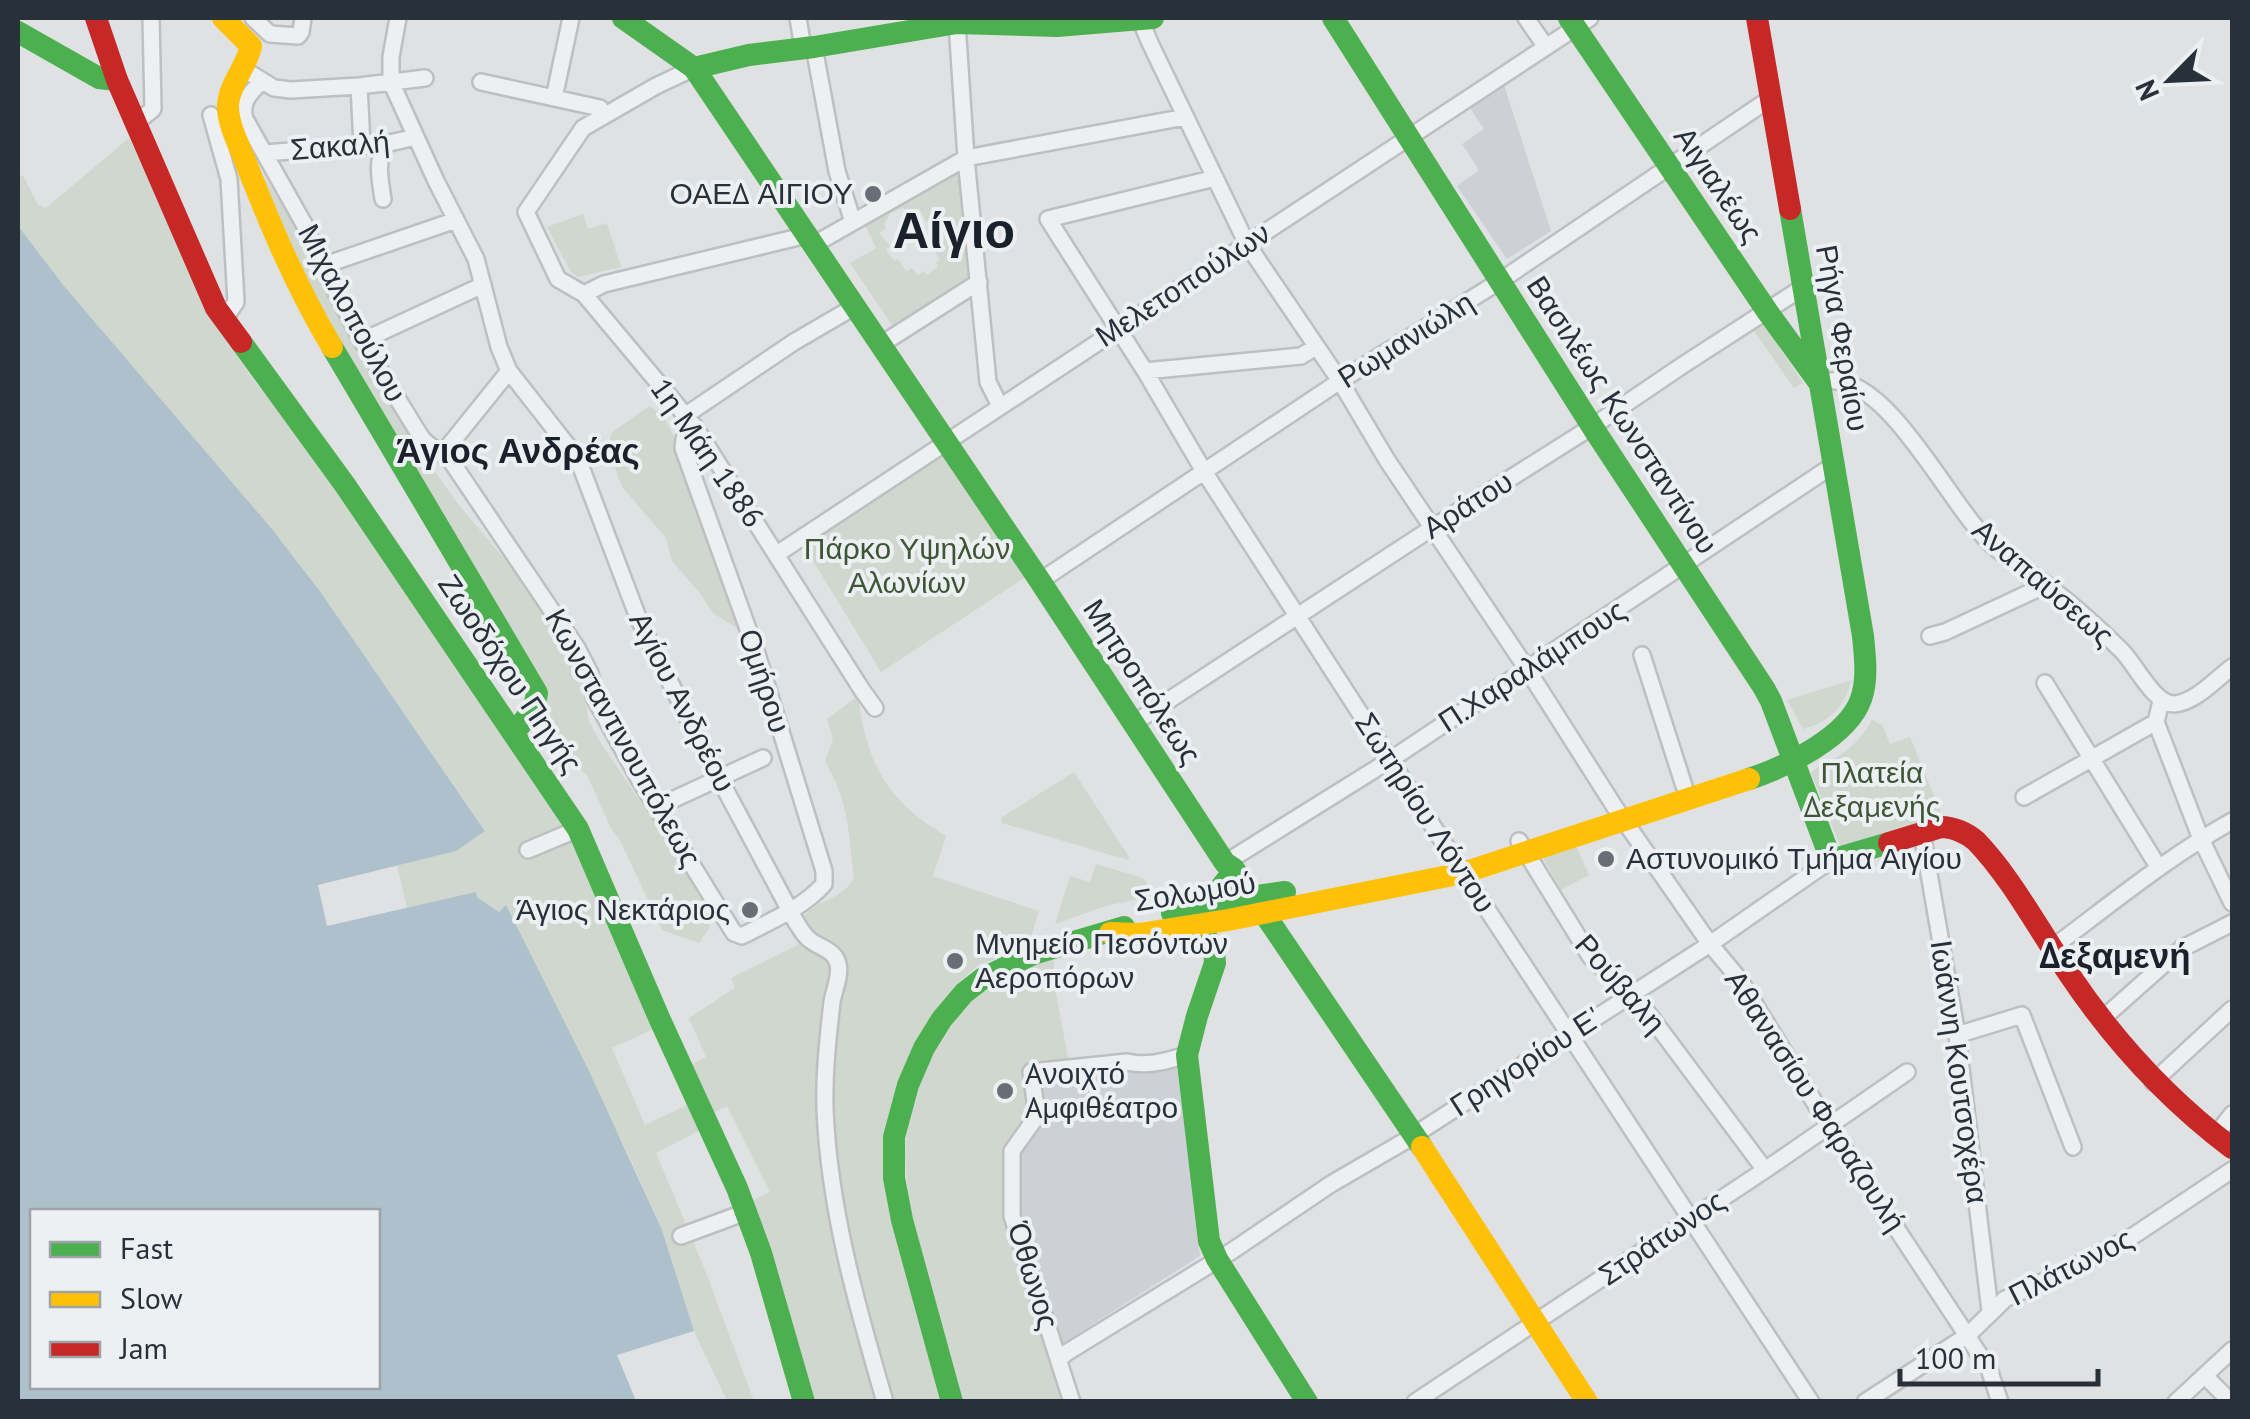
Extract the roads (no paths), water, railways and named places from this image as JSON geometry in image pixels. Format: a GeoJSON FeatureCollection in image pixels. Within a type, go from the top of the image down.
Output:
{"type":"FeatureCollection","features":[{"type":"Feature","properties":{"kind":"street","name":"Ζωοδόχου Πηγής"},"geometry":{"type":"LineString","coordinates":[[96,18],[117,80],[224,320],[345,485],[578,830],[746,1212],[804,1402]]}},
{"type":"Feature","properties":{"kind":"street"},"geometry":{"type":"LineString","coordinates":[[136,123],[153,110],[151,18]]}},
{"type":"Feature","properties":{"kind":"street"},"geometry":{"type":"LineString","coordinates":[[223,18],[251,46],[253,75],[274,88],[359,86],[425,78]]}},
{"type":"Feature","properties":{"kind":"street"},"geometry":{"type":"LineString","coordinates":[[252,18],[270,34],[298,36],[303,18]]}},
{"type":"Feature","properties":{"kind":"street","name":"Αγίου Ανδρέου"},"geometry":{"type":"LineString","coordinates":[[398,18],[391,82],[476,259],[508,371],[578,459],[638,620],[789,911],[809,940],[826,948],[838,963],[826,1061],[831,1166],[856,1304],[885,1402]]}},
{"type":"Feature","properties":{"kind":"street"},"geometry":{"type":"LineString","coordinates":[[554,98],[571,18]]}},
{"type":"Feature","properties":{"kind":"street","name":"Μητροπόλεως"},"geometry":{"type":"LineString","coordinates":[[622,18],[694,68],[1040,580],[1227,870],[1234,869],[1253,905],[1531,1325],[1587,1402]]}},
{"type":"Feature","properties":{"kind":"street"},"geometry":{"type":"LineString","coordinates":[[798,18],[809,47],[837,171],[853,222]]}},
{"type":"Feature","properties":{"kind":"street","name":"Αθανασίου Φαραζουλή"},"geometry":{"type":"LineString","coordinates":[[1144,18],[1150,44],[1247,244],[1620,814],[1710,944],[1740,980],[1829,1126],[1989,1370],[2000,1402]]}},
{"type":"Feature","properties":{"kind":"street"},"geometry":{"type":"LineString","coordinates":[[481,82],[600,108],[605,115],[694,68],[749,55],[948,22],[1056,26],[1153,18]]}},
{"type":"Feature","properties":{"kind":"street","name":"Βασιλέως Κωνσταντίνου"},"geometry":{"type":"LineString","coordinates":[[1332,18],[1772,701],[1831,860]]}},
{"type":"Feature","properties":{"kind":"street"},"geometry":{"type":"LineString","coordinates":[[1526,18],[1546,47]]}},
{"type":"Feature","properties":{"kind":"street","name":"Ρήγα Φεραίου"},"geometry":{"type":"LineString","coordinates":[[1757,18],[1835,464],[1866,670]]}},
{"type":"Feature","properties":{"kind":"street","name":"Μελετοπούλων"},"geometry":{"type":"LineString","coordinates":[[777,554],[1546,47],[1578,21]]}},
{"type":"Feature","properties":{"kind":"street","name":"Αιγιαλέως"},"geometry":{"type":"LineString","coordinates":[[1578,21],[1669,166],[1820,384]]}},
{"type":"Feature","properties":{"kind":"street"},"geometry":{"type":"LineString","coordinates":[[948,22],[988,382],[1000,406]]}},
{"type":"Feature","properties":{"kind":"street"},"geometry":{"type":"LineString","coordinates":[[18,32],[98,78],[117,80]]}},
{"type":"Feature","properties":{"kind":"street","name":"Κωνσταντινουπόλεως"},"geometry":{"type":"LineString","coordinates":[[253,75],[243,111],[362,341],[420,437],[443,453],[478,499],[578,648],[590,673],[595,699],[734,933],[742,936],[789,911]]}},
{"type":"Feature","properties":{"kind":"street","name":"Μιχαλοπούλου"},"geometry":{"type":"LineString","coordinates":[[253,75],[229,94],[227,106],[260,199],[303,298],[537,694],[534,708],[514,732]]}},
{"type":"Feature","properties":{"kind":"street"},"geometry":{"type":"LineString","coordinates":[[359,86],[362,145]]}},
{"type":"Feature","properties":{"kind":"street","name":"Ρωμανιώλη"},"geometry":{"type":"LineString","coordinates":[[1040,580],[1500,281],[1770,98]]}},
{"type":"Feature","properties":{"kind":"street"},"geometry":{"type":"LineString","coordinates":[[210,115],[229,178],[236,302],[224,320]]}},
{"type":"Feature","properties":{"kind":"street","name":"1η Μάη 1886"},"geometry":{"type":"LineString","coordinates":[[605,115],[583,128],[526,212],[558,279],[584,294],[688,427],[777,554],[875,708]]}},
{"type":"Feature","properties":{"kind":"street"},"geometry":{"type":"LineString","coordinates":[[584,294],[604,284],[810,240],[853,222],[966,158],[1186,117]]}},
{"type":"Feature","properties":{"kind":"street","name":"Σακαλή"},"geometry":{"type":"LineString","coordinates":[[264,153],[385,144],[416,137]]}},
{"type":"Feature","properties":{"kind":"street"},"geometry":{"type":"LineString","coordinates":[[384,198],[378,170],[385,144]]}},
{"type":"Feature","properties":{"kind":"street","name":"Σωτηρίου Λόντου"},"geometry":{"type":"LineString","coordinates":[[1215,178],[1048,219],[1205,473],[1459,867],[1811,1402]]}},
{"type":"Feature","properties":{"kind":"street"},"geometry":{"type":"LineString","coordinates":[[322,266],[456,220]]}},
{"type":"Feature","properties":{"kind":"street"},"geometry":{"type":"LineString","coordinates":[[880,345],[979,282]]}},
{"type":"Feature","properties":{"kind":"street"},"geometry":{"type":"LineString","coordinates":[[362,341],[482,285]]}},
{"type":"Feature","properties":{"kind":"street","name":"Αράτου"},"geometry":{"type":"LineString","coordinates":[[1134,723],[1802,288]]}},
{"type":"Feature","properties":{"kind":"street"},"geometry":{"type":"LineString","coordinates":[[688,427],[791,344],[854,307]]}},
{"type":"Feature","properties":{"kind":"street"},"geometry":{"type":"LineString","coordinates":[[1145,371],[1301,356],[1316,347]]}},
{"type":"Feature","properties":{"kind":"street"},"geometry":{"type":"LineString","coordinates":[[443,453],[508,371]]}},
{"type":"Feature","properties":{"kind":"street","name":"Αναπαύσεως"},"geometry":{"type":"LineString","coordinates":[[1820,384],[1834,380],[1854,387],[1884,407],[1985,539],[2046,585],[2125,654],[2162,701]]}},
{"type":"Feature","properties":{"kind":"street","name":"Ομήρου"},"geometry":{"type":"LineString","coordinates":[[688,427],[683,448],[757,654],[824,871],[824,884],[789,911]]}},
{"type":"Feature","properties":{"kind":"street","name":"Π.Χαραλάμπους"},"geometry":{"type":"LineString","coordinates":[[1227,870],[1835,464]]}},
{"type":"Feature","properties":{"kind":"street"},"geometry":{"type":"LineString","coordinates":[[1930,636],[2046,585]]}},
{"type":"Feature","properties":{"kind":"street"},"geometry":{"type":"LineString","coordinates":[[1642,654],[1684,786]]}},
{"type":"Feature","properties":{"kind":"street"},"geometry":{"type":"LineString","coordinates":[[2232,667],[2183,702],[2162,701],[2156,722],[2200,839],[2232,904]]}},
{"type":"Feature","properties":{"kind":"street","name":"Σολωμού"},"geometry":{"type":"LineString","coordinates":[[1110,933],[1140,934],[1193,925],[1253,905],[1459,867],[1620,814],[1777,770],[1828,740],[1852,719],[1864,694],[1866,670]]}},
{"type":"Feature","properties":{"kind":"street"},"geometry":{"type":"LineString","coordinates":[[2045,683],[2158,868]]}},
{"type":"Feature","properties":{"kind":"street"},"geometry":{"type":"LineString","coordinates":[[2024,797],[2156,722]]}},
{"type":"Feature","properties":{"kind":"street","name":"Σολωμού"},"geometry":{"type":"LineString","coordinates":[[1620,814],[1684,786],[1773,757],[1792,758]]}},
{"type":"Feature","properties":{"kind":"street"},"geometry":{"type":"LineString","coordinates":[[656,807],[763,758]]}},
{"type":"Feature","properties":{"kind":"street"},"geometry":{"type":"LineString","coordinates":[[2052,948],[2158,868],[2232,821]]}},
{"type":"Feature","properties":{"kind":"street"},"geometry":{"type":"LineString","coordinates":[[1831,860],[1941,827],[1973,838],[2101,1020],[2153,1082],[2224,1142],[2232,1114]]}},
{"type":"Feature","properties":{"kind":"street"},"geometry":{"type":"LineString","coordinates":[[528,850],[578,830]]}},
{"type":"Feature","properties":{"kind":"street","name":"Ιωάννη Κουτσοχέρα"},"geometry":{"type":"LineString","coordinates":[[1922,833],[1957,1034],[1990,1312]]}},
{"type":"Feature","properties":{"kind":"street","name":"Ρούβαλη"},"geometry":{"type":"LineString","coordinates":[[1522,847],[1590,956],[1633,993],[1764,1170]]}},
{"type":"Feature","properties":{"kind":"street","name":"Γρηγορίου Ε'"},"geometry":{"type":"LineString","coordinates":[[1056,1352],[1066,1352],[1409,1138],[1710,944],[1831,860]]}},
{"type":"Feature","properties":{"kind":"street"},"geometry":{"type":"LineString","coordinates":[[1207,905],[1221,890],[1227,870]]}},
{"type":"Feature","properties":{"kind":"street","name":"Σολωμού"},"geometry":{"type":"LineString","coordinates":[[1110,933],[1134,922],[1207,905],[1253,905]]}},
{"type":"Feature","properties":{"kind":"street"},"geometry":{"type":"LineString","coordinates":[[2101,1020],[2181,949],[2232,922]]}},
{"type":"Feature","properties":{"kind":"street"},"geometry":{"type":"LineString","coordinates":[[1193,925],[1210,940],[1215,954],[1186,1055],[1209,1241],[1307,1402]]}},
{"type":"Feature","properties":{"kind":"street"},"geometry":{"type":"LineString","coordinates":[[952,1402],[895,1188],[893,1150],[906,1089],[938,1026],[976,983],[1041,950],[1110,933]]}},
{"type":"Feature","properties":{"kind":"street"},"geometry":{"type":"LineString","coordinates":[[2153,1082],[2232,1009]]}},
{"type":"Feature","properties":{"kind":"street"},"geometry":{"type":"LineString","coordinates":[[1957,1034],[2022,1015],[2073,1147]]}},
{"type":"Feature","properties":{"kind":"street","name":"Όθωνος"},"geometry":{"type":"LineString","coordinates":[[1072,1402],[1012,1216],[1012,1151],[1037,1116],[1031,1072],[1127,1062],[1140,1065],[1186,1055]]}},
{"type":"Feature","properties":{"kind":"street","name":"Στράτωνος"},"geometry":{"type":"LineString","coordinates":[[1415,1402],[1440,1395],[1531,1325],[1907,1072]]}},
{"type":"Feature","properties":{"kind":"street","name":"Πλάτωνος"},"geometry":{"type":"LineString","coordinates":[[1865,1402],[1968,1336],[2005,1299],[2133,1236],[2232,1170]]}},
{"type":"Feature","properties":{"kind":"street"},"geometry":{"type":"LineString","coordinates":[[681,1236],[746,1212]]}},
{"type":"Feature","properties":{"kind":"street","name":"Μητροπόλεως"},"geometry":{"type":"LineString","coordinates":[[1531,1325],[1575,1402]]}},
{"type":"Feature","properties":{"kind":"street"},"geometry":{"type":"LineString","coordinates":[[2176,1402],[2232,1350]]}},
{"type":"Feature","properties":{"kind":"street"},"geometry":{"type":"LineString","coordinates":[[2205,1376],[2231,1402]]}},
{"type":"Feature","properties":{"kind":"water"},"geometry":{"type":"Polygon","coordinates":[[[18,226],[64,286],[272,529],[322,594],[485,831],[456,851],[318,885],[327,926],[476,892],[477,897],[499,912],[506,905],[590,1073],[662,1230],[694,1331],[617,1355],[636,1401],[18,1401],[18,226]]]}},
{"type":"Feature","properties":{"kind":"place","name":"ΟΑΕΔ ΑΙΓΙΟΥ"},"geometry":{"type":"Point","coordinates":[873,194]}},
{"type":"Feature","properties":{"kind":"place","name":"Αστυνομικό Τμήμα Αιγίου"},"geometry":{"type":"Point","coordinates":[1606,859]}},
{"type":"Feature","properties":{"kind":"place","name":"Άγιος Νεκτάριος"},"geometry":{"type":"Point","coordinates":[750,910]}},
{"type":"Feature","properties":{"kind":"place","name":"Μνημείο Πεσόντων Αεροπόρων"},"geometry":{"type":"Point","coordinates":[955,961]}},
{"type":"Feature","properties":{"kind":"place","name":"Aνοιχτό Aμφιθέατρο"},"geometry":{"type":"Point","coordinates":[1005,1091]}},
{"type":"Feature","properties":{"kind":"district","name":"Αίγιο"},"geometry":{"type":"Point","coordinates":[954,230]}},
{"type":"Feature","properties":{"kind":"district","name":"Άγιος Ανδρέας"},"geometry":{"type":"Point","coordinates":[518,451]}},
{"type":"Feature","properties":{"kind":"district","name":"Δεξαμενή"},"geometry":{"type":"Point","coordinates":[2115,956]}},
{"type":"Feature","properties":{"kind":"park label","name":"Πάρκο Υψηλών Αλωνίων"},"geometry":{"type":"Point","coordinates":[907,566]}},
{"type":"Feature","properties":{"kind":"park label","name":"Πλατεία Δεξαμενής"},"geometry":{"type":"Point","coordinates":[1872,790]}}]}
